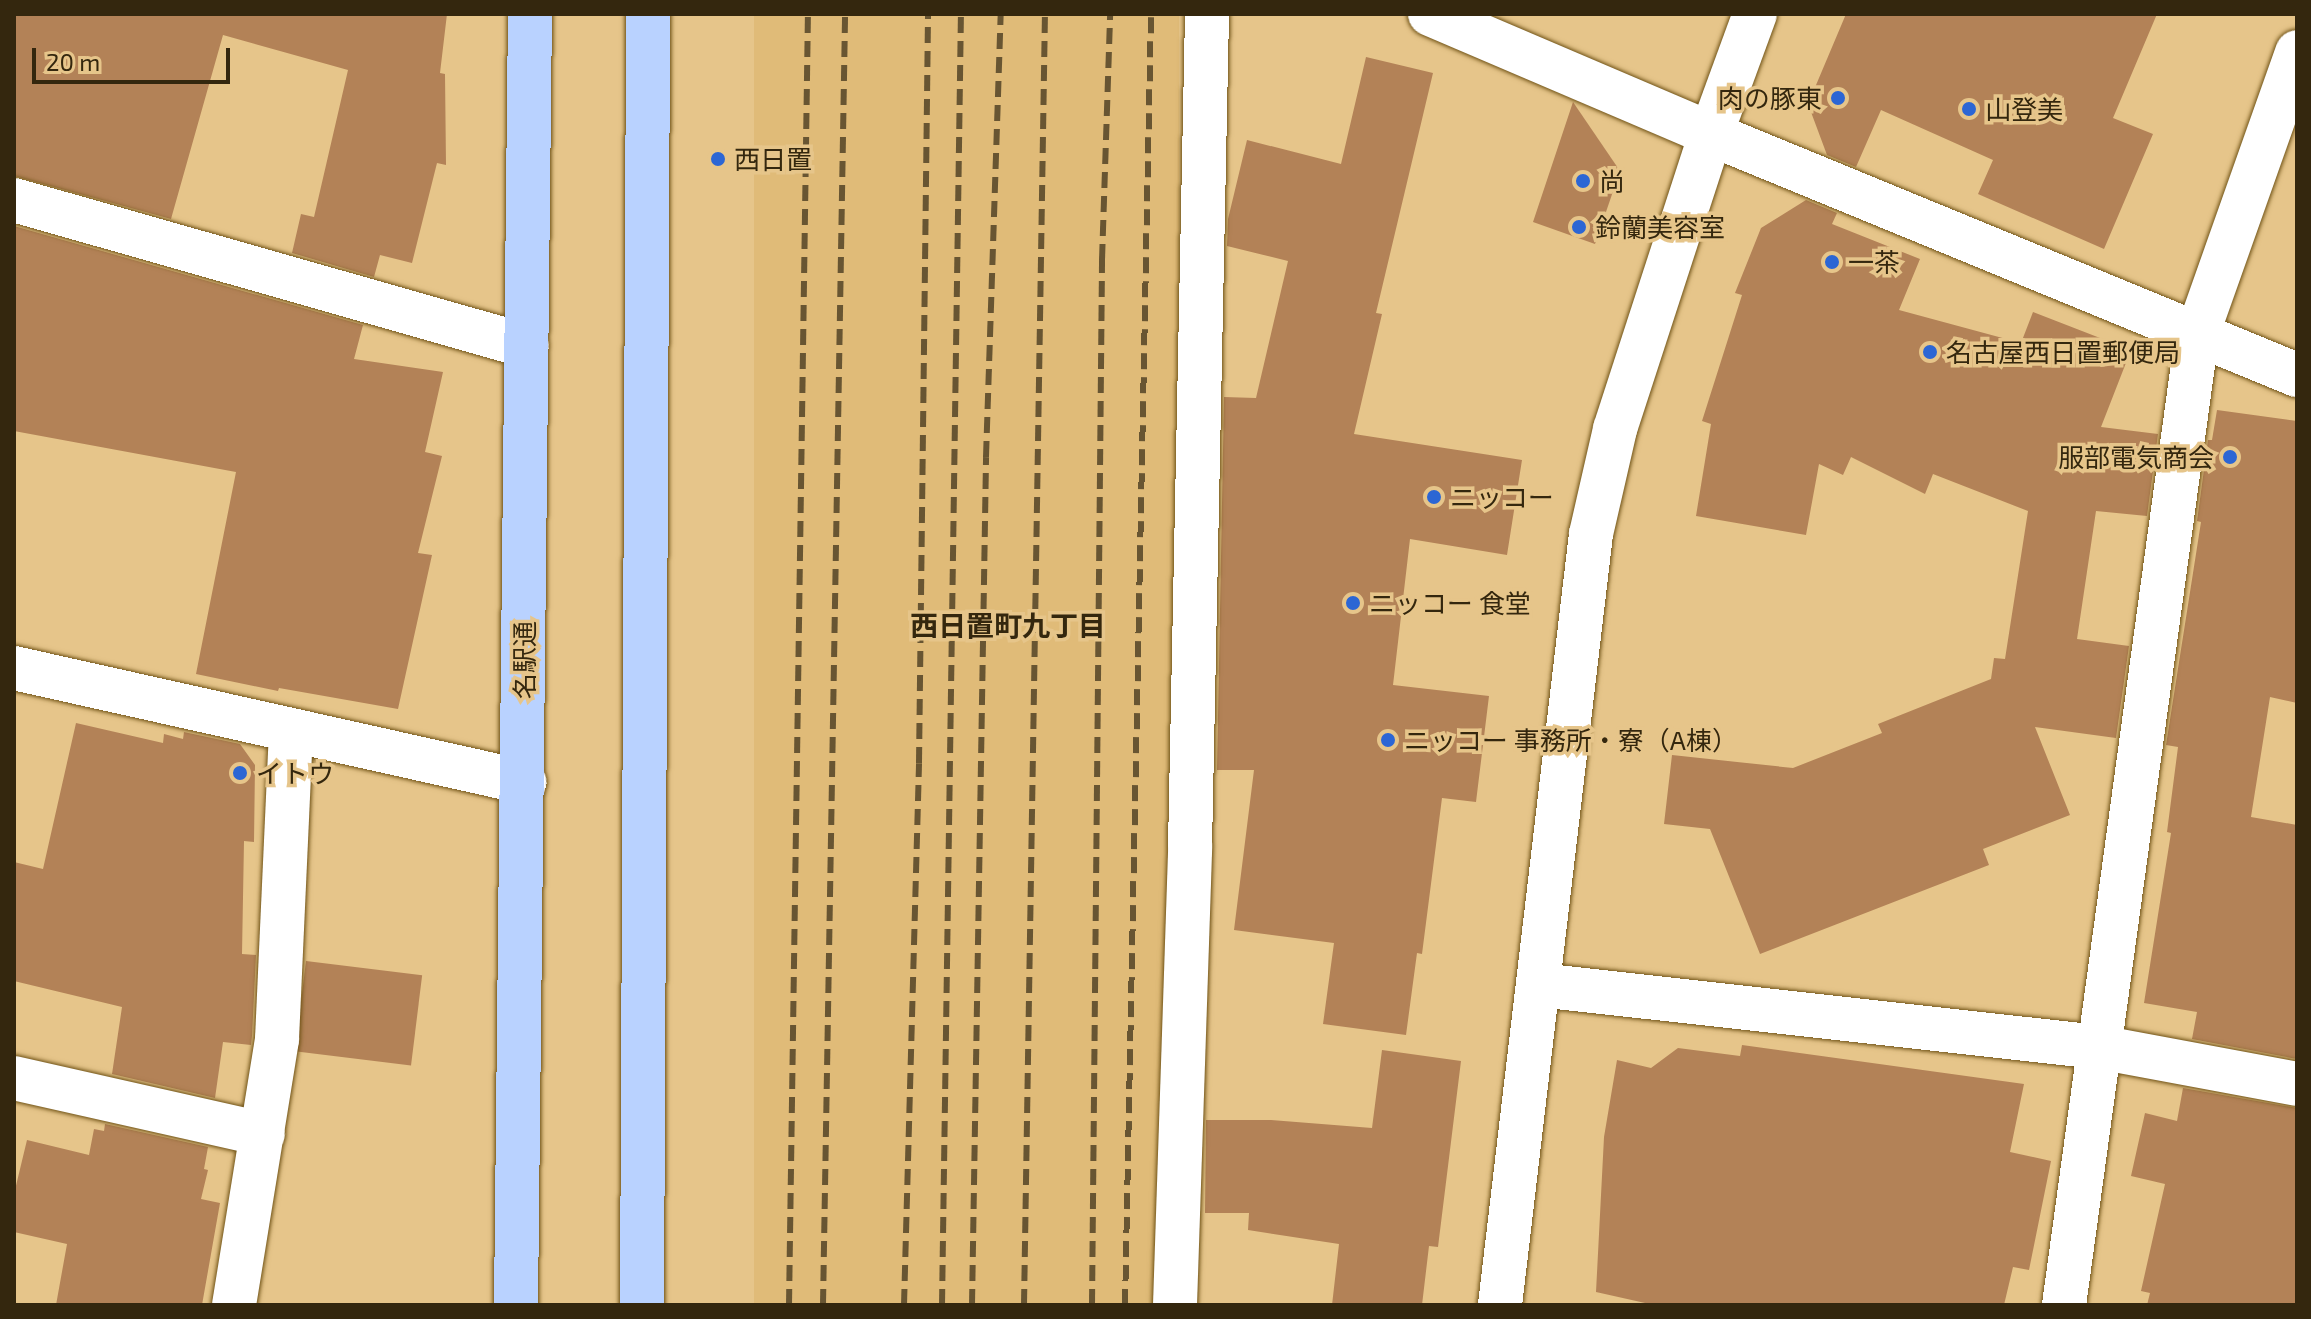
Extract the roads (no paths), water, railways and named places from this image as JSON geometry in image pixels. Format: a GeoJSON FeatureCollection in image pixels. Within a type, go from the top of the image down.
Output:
{"type":"FeatureCollection","features":[{"type":"Feature","properties":{"kind":"main road","name":"名駅通"},"geometry":{"type":"LineString","coordinates":[[516,1305],[530,14]]}},
{"type":"Feature","properties":{"kind":"main road"},"geometry":{"type":"LineString","coordinates":[[642,1305],[648,14]]}},
{"type":"Feature","properties":{"kind":"street"},"geometry":{"type":"LineString","coordinates":[[1175,1305],[1191,815],[1207,14]]}},
{"type":"Feature","properties":{"kind":"street"},"geometry":{"type":"LineString","coordinates":[[1432,14],[1711,134],[2297,375]]}},
{"type":"Feature","properties":{"kind":"street"},"geometry":{"type":"LineString","coordinates":[[1501,1305],[1591,534],[1615,429],[1711,134],[1755,14]]}},
{"type":"Feature","properties":{"kind":"street"},"geometry":{"type":"LineString","coordinates":[[2064,1305],[2197,335],[2287,114],[2297,52]]}},
{"type":"Feature","properties":{"kind":"street"},"geometry":{"type":"LineString","coordinates":[[14,200],[527,346]]}},
{"type":"Feature","properties":{"kind":"street"},"geometry":{"type":"LineString","coordinates":[[14,668],[524,782]]}},
{"type":"Feature","properties":{"kind":"street"},"geometry":{"type":"LineString","coordinates":[[234,1305],[277,1039],[291,731]]}},
{"type":"Feature","properties":{"kind":"street"},"geometry":{"type":"LineString","coordinates":[[1539,985],[2098,1047],[2297,1084]]}},
{"type":"Feature","properties":{"kind":"street"},"geometry":{"type":"LineString","coordinates":[[14,1078],[263,1134]]}},
{"type":"Feature","properties":{"kind":"railway"},"geometry":{"type":"LineString","coordinates":[[789,1305],[808,14]]}},
{"type":"Feature","properties":{"kind":"railway"},"geometry":{"type":"LineString","coordinates":[[823,1305],[845,14]]}},
{"type":"Feature","properties":{"kind":"railway"},"geometry":{"type":"LineString","coordinates":[[904,1305],[919,763],[928,14]]}},
{"type":"Feature","properties":{"kind":"railway"},"geometry":{"type":"LineString","coordinates":[[942,1305],[961,14]]}},
{"type":"Feature","properties":{"kind":"railway"},"geometry":{"type":"LineString","coordinates":[[972,1305],[986,457],[1001,14]]}},
{"type":"Feature","properties":{"kind":"railway"},"geometry":{"type":"LineString","coordinates":[[1024,1305],[1045,14]]}},
{"type":"Feature","properties":{"kind":"railway"},"geometry":{"type":"LineString","coordinates":[[1092,1305],[1102,260],[1110,14]]}},
{"type":"Feature","properties":{"kind":"railway"},"geometry":{"type":"LineString","coordinates":[[1125,1305],[1151,14]]}},
{"type":"Feature","properties":{"kind":"place","name":"肉の豚東"},"geometry":{"type":"Point","coordinates":[1838,98]}},
{"type":"Feature","properties":{"kind":"place","name":"山登美"},"geometry":{"type":"Point","coordinates":[1969,109]}},
{"type":"Feature","properties":{"kind":"place","name":"西日置"},"geometry":{"type":"Point","coordinates":[718,159]}},
{"type":"Feature","properties":{"kind":"place","name":"尚"},"geometry":{"type":"Point","coordinates":[1583,181]}},
{"type":"Feature","properties":{"kind":"place","name":"鈴蘭美容室"},"geometry":{"type":"Point","coordinates":[1579,227]}},
{"type":"Feature","properties":{"kind":"place","name":"一茶"},"geometry":{"type":"Point","coordinates":[1832,262]}},
{"type":"Feature","properties":{"kind":"place","name":"名古屋西日置郵便局"},"geometry":{"type":"Point","coordinates":[1930,352]}},
{"type":"Feature","properties":{"kind":"place","name":"服部電気商会"},"geometry":{"type":"Point","coordinates":[2230,457]}},
{"type":"Feature","properties":{"kind":"place","name":"ニッコー"},"geometry":{"type":"Point","coordinates":[1434,497]}},
{"type":"Feature","properties":{"kind":"place","name":"ニッコー 食堂"},"geometry":{"type":"Point","coordinates":[1353,603]}},
{"type":"Feature","properties":{"kind":"place","name":"ニッコー 事務所・寮（A棟）"},"geometry":{"type":"Point","coordinates":[1388,740]}},
{"type":"Feature","properties":{"kind":"place","name":"イトウ"},"geometry":{"type":"Point","coordinates":[240,773]}},
{"type":"Feature","properties":{"kind":"district","name":"西日置町九丁目"},"geometry":{"type":"Point","coordinates":[1008,625]}}]}
